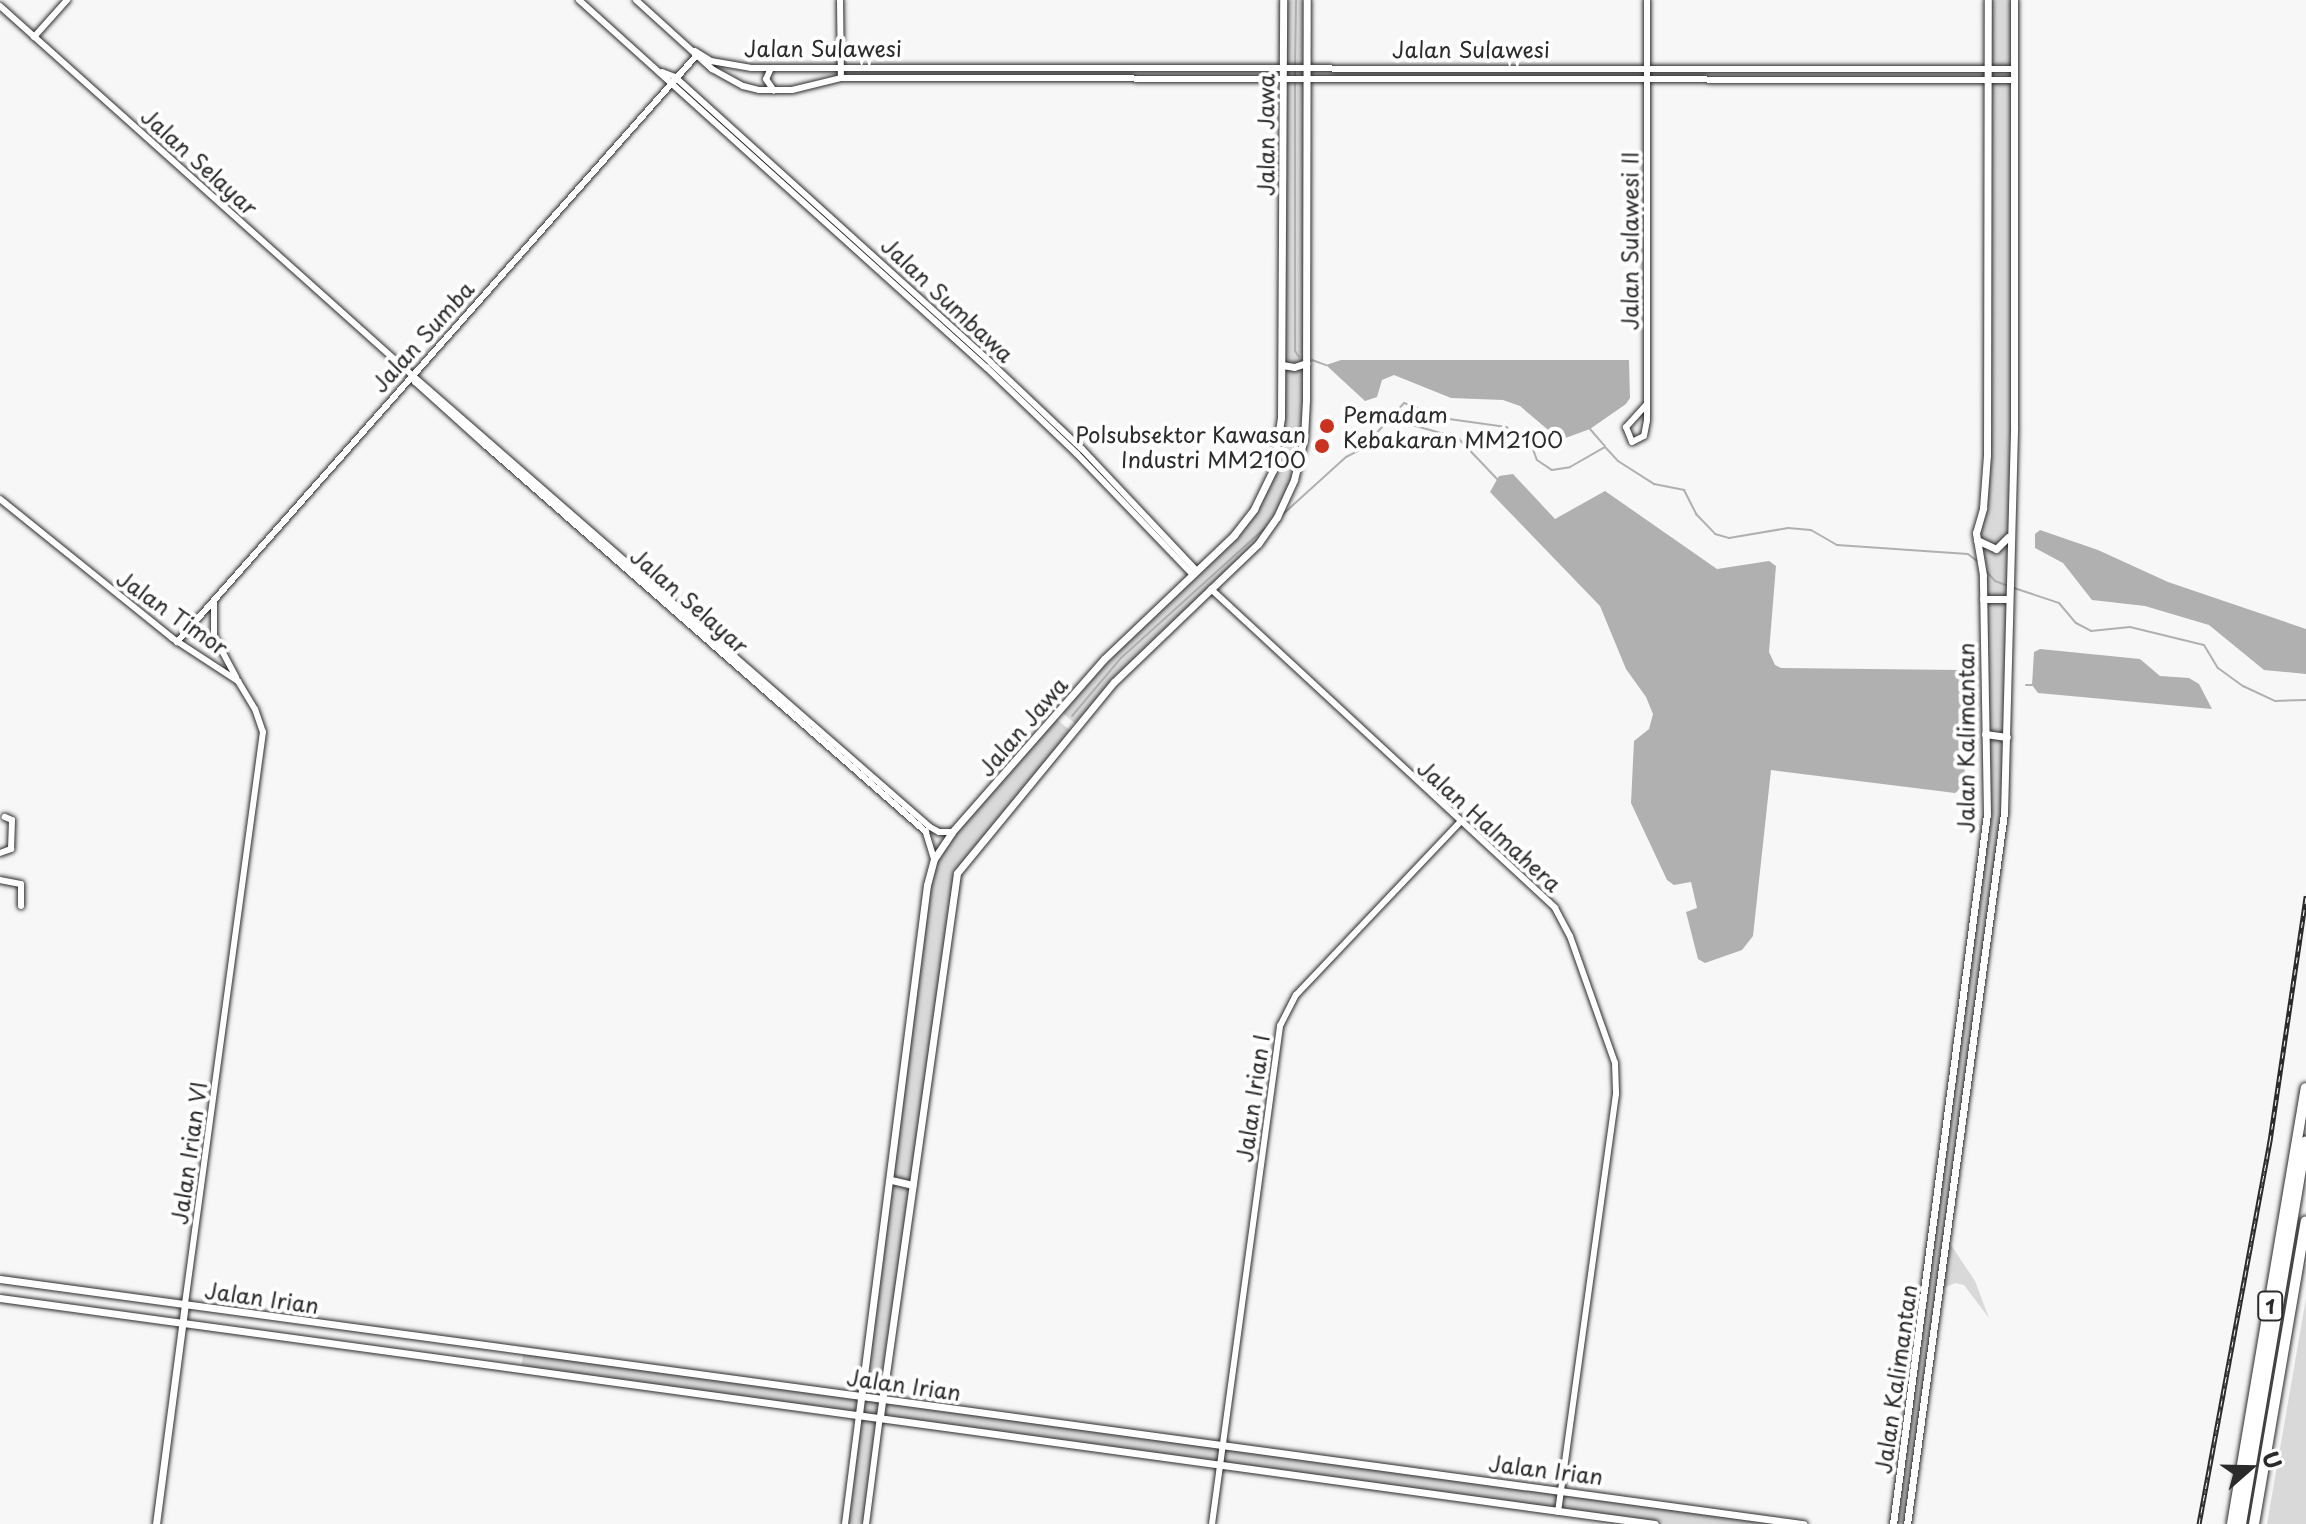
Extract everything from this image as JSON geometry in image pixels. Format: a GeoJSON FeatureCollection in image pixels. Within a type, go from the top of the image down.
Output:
{"type":"FeatureCollection","features":[{"type":"Feature","properties":{"kind":"highway","name":"1"},"geometry":{"type":"LineString","coordinates":[[2232,1524],[2306,1088]]}},
{"type":"Feature","properties":{"kind":"highway","name":"1"},"geometry":{"type":"LineString","coordinates":[[2244,1524],[2306,1141]]}},
{"type":"Feature","properties":{"kind":"highway","name":"1"},"geometry":{"type":"LineString","coordinates":[[2244,1524],[2306,1173]]}},
{"type":"Feature","properties":{"kind":"highway","name":"1"},"geometry":{"type":"LineString","coordinates":[[2254,1524],[2306,1221]]}},
{"type":"Feature","properties":{"kind":"street"},"geometry":{"type":"LineString","coordinates":[[34,37],[67,0]]}},
{"type":"Feature","properties":{"kind":"street","name":"Jalan Sumbawa"},"geometry":{"type":"LineString","coordinates":[[579,0],[661,71],[669,84],[910,291],[1082,449],[1194,572]]}},
{"type":"Feature","properties":{"kind":"street"},"geometry":{"type":"LineString","coordinates":[[636,0],[689,47]]}},
{"type":"Feature","properties":{"kind":"street"},"geometry":{"type":"LineString","coordinates":[[840,0],[841,78]]}},
{"type":"Feature","properties":{"kind":"street","name":"Jalan Jawa"},"geometry":{"type":"LineString","coordinates":[[845,1524],[929,871],[952,832],[1104,659],[1234,535],[1254,509],[1273,470],[1280,434],[1282,365],[1286,67],[1283,0]]}},
{"type":"Feature","properties":{"kind":"street","name":"Jalan Jawa"},"geometry":{"type":"LineString","coordinates":[[866,1524],[957,873],[1114,682],[1258,544],[1277,517],[1294,480],[1304,438],[1307,0]]}},
{"type":"Feature","properties":{"kind":"street","name":"Jalan Sulawesi II"},"geometry":{"type":"LineString","coordinates":[[1646,405],[1626,427],[1632,442],[1637,442],[1647,428],[1647,0]]}},
{"type":"Feature","properties":{"kind":"street","name":"Jalan Kalimantan"},"geometry":{"type":"LineString","coordinates":[[1893,1523],[1987,814],[1983,575],[1977,540],[1987,455],[1988,0]]}},
{"type":"Feature","properties":{"kind":"street","name":"Jalan Kalimantan"},"geometry":{"type":"LineString","coordinates":[[1907,1523],[2004,813],[2014,426],[2014,0]]}},
{"type":"Feature","properties":{"kind":"street","name":"Jalan Selayar"},"geometry":{"type":"LineString","coordinates":[[0,6],[412,375],[415,382],[554,500],[861,772],[910,814],[934,830],[952,832]]}},
{"type":"Feature","properties":{"kind":"street","name":"Jalan Sulawesi"},"geometry":{"type":"LineString","coordinates":[[689,47],[696,56],[743,86],[774,91],[841,78],[2014,80]]}},
{"type":"Feature","properties":{"kind":"street","name":"Jalan Sulawesi"},"geometry":{"type":"LineString","coordinates":[[689,47],[727,65],[771,68],[2014,69]]}},
{"type":"Feature","properties":{"kind":"street","name":"Jalan Sumba"},"geometry":{"type":"LineString","coordinates":[[177,642],[696,56]]}},
{"type":"Feature","properties":{"kind":"street"},"geometry":{"type":"LineString","coordinates":[[771,68],[766,79],[774,91]]}},
{"type":"Feature","properties":{"kind":"street","name":"Jalan Sumbawa"},"geometry":{"type":"LineString","coordinates":[[661,71],[675,77],[888,272]]}},
{"type":"Feature","properties":{"kind":"street"},"geometry":{"type":"LineString","coordinates":[[1282,365],[1294,367],[1306,363]]}},
{"type":"Feature","properties":{"kind":"street"},"geometry":{"type":"LineString","coordinates":[[1280,434],[1304,438]]}},
{"type":"Feature","properties":{"kind":"street","name":"Jalan Timor"},"geometry":{"type":"LineString","coordinates":[[0,499],[177,642],[238,681],[255,709],[263,732],[257,788]]}},
{"type":"Feature","properties":{"kind":"street"},"geometry":{"type":"LineString","coordinates":[[1977,540],[1996,549],[2002,547],[2010,535]]}},
{"type":"Feature","properties":{"kind":"street","name":"Jalan Halmahera"},"geometry":{"type":"LineString","coordinates":[[1211,589],[1561,916],[1617,1075],[1558,1512]]}},
{"type":"Feature","properties":{"kind":"street"},"geometry":{"type":"LineString","coordinates":[[1983,599],[2008,595]]}},
{"type":"Feature","properties":{"kind":"street"},"geometry":{"type":"LineString","coordinates":[[215,599],[211,619],[214,636],[238,681]]}},
{"type":"Feature","properties":{"kind":"street"},"geometry":{"type":"LineString","coordinates":[[1985,734],[2007,737]]}},
{"type":"Feature","properties":{"kind":"street","name":"Jalan Irian VI"},"geometry":{"type":"LineString","coordinates":[[156,1524],[257,788]]}},
{"type":"Feature","properties":{"kind":"street","name":"Jalan Selayar"},"geometry":{"type":"LineString","coordinates":[[910,814],[929,835],[934,859]]}},
{"type":"Feature","properties":{"kind":"street"},"geometry":{"type":"LineString","coordinates":[[0,853],[11,849],[12,820],[5,817]]}},
{"type":"Feature","properties":{"kind":"street","name":"Jalan Irian I"},"geometry":{"type":"LineString","coordinates":[[1212,1524],[1276,1054],[1284,1015],[1296,995],[1355,930],[1460,822]]}},
{"type":"Feature","properties":{"kind":"street"},"geometry":{"type":"LineString","coordinates":[[0,880],[21,884],[21,906]]}},
{"type":"Feature","properties":{"kind":"street"},"geometry":{"type":"LineString","coordinates":[[1947,1111],[1963,1114]]}},
{"type":"Feature","properties":{"kind":"street"},"geometry":{"type":"LineString","coordinates":[[891,1180],[912,1185]]}},
{"type":"Feature","properties":{"kind":"street","name":"Jalan Irian"},"geometry":{"type":"LineString","coordinates":[[0,1279],[1803,1524]]}},
{"type":"Feature","properties":{"kind":"street","name":"Jalan Irian"},"geometry":{"type":"LineString","coordinates":[[0,1298],[1655,1524]]}},
{"type":"Feature","properties":{"kind":"street"},"geometry":{"type":"LineString","coordinates":[[521,1368],[524,1350]]}},
{"type":"Feature","properties":{"kind":"street"},"geometry":{"type":"LineString","coordinates":[[1556,1524],[1558,1512]]}},
{"type":"Feature","properties":{"kind":"shaded area"},"geometry":{"type":"Polygon","coordinates":[[[1283,0],[1307,0],[1307,67],[1283,67],[1283,0]]]}},
{"type":"Feature","properties":{"kind":"shaded area"},"geometry":{"type":"Polygon","coordinates":[[[1988,0],[2014,0],[2014,69],[1987,69],[1988,0]]]}},
{"type":"Feature","properties":{"kind":"shaded area"},"geometry":{"type":"Polygon","coordinates":[[[1283,79],[1307,79],[1304,438],[1294,480],[1258,544],[1114,682],[1077,725],[1059,710],[1129,633],[1246,521],[1278,453],[1283,79]]]}},
{"type":"Feature","properties":{"kind":"shaded area"},"geometry":{"type":"Polygon","coordinates":[[[1987,80],[2014,80],[2011,507],[2004,813],[1947,1239],[1975,1281],[1989,1318],[1964,1285],[1955,1283],[1941,1289],[1906,1524],[1893,1524],[1987,814],[1983,575],[1976,533],[1983,508],[1987,80]]]}},
{"type":"Feature","properties":{"kind":"shaded area"},"geometry":{"type":"Polygon","coordinates":[[[1341,360],[1629,360],[1630,398],[1590,429],[1560,440],[1520,406],[1503,400],[1451,398],[1394,375],[1382,380],[1377,397],[1365,401],[1326,365],[1341,360]]]}},
{"type":"Feature","properties":{"kind":"shaded area"},"geometry":{"type":"Polygon","coordinates":[[[1513,474],[1555,519],[1605,491],[1717,569],[1769,561],[1776,566],[1769,652],[1775,665],[1781,668],[1962,672],[1965,781],[1961,788],[1955,793],[1771,770],[1753,936],[1742,950],[1705,963],[1698,959],[1686,912],[1697,908],[1691,882],[1674,885],[1667,880],[1631,803],[1634,741],[1649,729],[1653,714],[1646,697],[1626,669],[1600,606],[1490,492],[1499,476],[1513,474]]]}},
{"type":"Feature","properties":{"kind":"shaded area"},"geometry":{"type":"Polygon","coordinates":[[[2040,530],[2098,550],[2168,582],[2306,629],[2306,674],[2264,670],[2209,625],[2145,606],[2092,600],[2063,563],[2035,548],[2035,534],[2040,530]]]}},
{"type":"Feature","properties":{"kind":"shaded area"},"geometry":{"type":"Polygon","coordinates":[[[2040,649],[2140,659],[2160,676],[2189,678],[2199,684],[2212,709],[2038,693],[2032,685],[2034,652],[2040,649]]]}},
{"type":"Feature","properties":{"kind":"shaded area"},"geometry":{"type":"Polygon","coordinates":[[[1054,717],[1072,732],[957,873],[883,1399],[1803,1524],[1655,1524],[881,1417],[866,1524],[844,1524],[859,1414],[521,1368],[524,1350],[861,1396],[934,859],[1054,717]]]}},
{"type":"Feature","properties":{"kind":"shaded area"},"geometry":{"type":"Polygon","coordinates":[[[2306,1298],[2306,1524],[2267,1524],[2306,1298]]]}},
{"type":"Feature","properties":{"kind":"waterway"},"geometry":{"type":"LineString","coordinates":[[1295,65],[1296,0]]}},
{"type":"Feature","properties":{"kind":"waterway"},"geometry":{"type":"LineString","coordinates":[[1295,72],[1295,351],[1299,357]]}},
{"type":"Feature","properties":{"kind":"waterway"},"geometry":{"type":"LineString","coordinates":[[1312,360],[1326,365]]}},
{"type":"Feature","properties":{"kind":"waterway"},"geometry":{"type":"LineString","coordinates":[[1282,515],[1346,457],[1362,449],[1404,403],[1449,419],[1506,427],[1530,441],[1537,460],[1552,470],[1570,467],[1605,447],[1618,461],[1654,484],[1684,490],[1696,514],[1715,534],[1729,538],[1788,528],[1811,530],[1837,545],[1968,554],[1977,561]]}},
{"type":"Feature","properties":{"kind":"waterway"},"geometry":{"type":"LineString","coordinates":[[1391,419],[1458,438],[1497,479]]}},
{"type":"Feature","properties":{"kind":"waterway"},"geometry":{"type":"LineString","coordinates":[[1590,429],[1605,446]]}},
{"type":"Feature","properties":{"kind":"waterway"},"geometry":{"type":"LineString","coordinates":[[1072,716],[1121,658],[1265,528]]}},
{"type":"Feature","properties":{"kind":"waterway"},"geometry":{"type":"LineString","coordinates":[[1984,569],[1995,581],[2008,586]]}},
{"type":"Feature","properties":{"kind":"waterway"},"geometry":{"type":"LineString","coordinates":[[2014,588],[2059,603],[2076,623],[2091,631],[2130,627],[2204,645],[2218,668],[2243,686],[2275,701],[2306,700]]}},
{"type":"Feature","properties":{"kind":"waterway"},"geometry":{"type":"LineString","coordinates":[[2026,685],[2032,685]]}},
{"type":"Feature","properties":{"kind":"railway"},"geometry":{"type":"LineString","coordinates":[[2199,1524],[2270,1141],[2306,896]]}},
{"type":"Feature","properties":{"kind":"place","name":"Pemadam Kebakaran MM2100"},"geometry":{"type":"Point","coordinates":[1327,426]}},
{"type":"Feature","properties":{"kind":"place","name":"Polsubsektor Kawasan Industri MM2100"},"geometry":{"type":"Point","coordinates":[1322,446]}}]}
